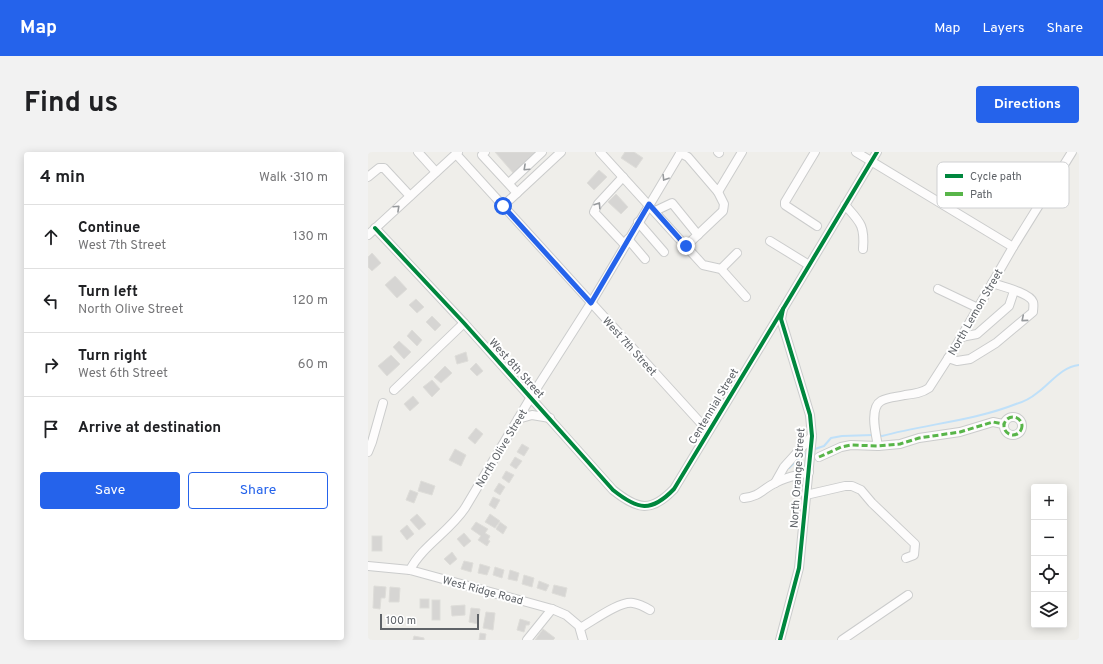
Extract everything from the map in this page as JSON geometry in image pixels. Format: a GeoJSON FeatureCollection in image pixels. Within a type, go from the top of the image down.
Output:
{"type":"FeatureCollection","features":[{"type":"Feature","properties":{"kind":"street"},"geometry":{"type":"LineString","coordinates":[[418,152],[436,172]]}},
{"type":"Feature","properties":{"kind":"street"},"geometry":{"type":"LineString","coordinates":[[509,184],[542,152]]}},
{"type":"Feature","properties":{"kind":"street"},"geometry":{"type":"LineString","coordinates":[[503,206],[561,152]]}},
{"type":"Feature","properties":{"kind":"street"},"geometry":{"type":"LineString","coordinates":[[600,152],[703,265],[721,269],[746,297]]}},
{"type":"Feature","properties":{"kind":"street"},"geometry":{"type":"LineString","coordinates":[[680,152],[688,157],[718,192],[724,204],[723,211],[686,246]]}},
{"type":"Feature","properties":{"kind":"street","name":"North Olive Street"},"geometry":{"type":"LineString","coordinates":[[410,570],[418,556],[457,520],[531,397],[591,303],[680,152]]}},
{"type":"Feature","properties":{"kind":"street"},"geometry":{"type":"LineString","coordinates":[[718,192],[742,152]]}},
{"type":"Feature","properties":{"kind":"street"},"geometry":{"type":"LineString","coordinates":[[816,152],[785,202],[785,205],[817,226]]}},
{"type":"Feature","properties":{"kind":"street"},"geometry":{"type":"LineString","coordinates":[[856,152],[937,201]]}},
{"type":"Feature","properties":{"kind":"street"},"geometry":{"type":"LineString","coordinates":[[783,309],[877,152]]}},
{"type":"Feature","properties":{"kind":"street"},"geometry":{"type":"LineString","coordinates":[[368,234],[457,153]]}},
{"type":"Feature","properties":{"kind":"street","name":"West 7th Street"},"geometry":{"type":"LineString","coordinates":[[457,153],[503,206],[708,431]]}},
{"type":"Feature","properties":{"kind":"street"},"geometry":{"type":"LineString","coordinates":[[482,153],[517,193]]}},
{"type":"Feature","properties":{"kind":"street","name":"North Lemon Street"},"geometry":{"type":"LineString","coordinates":[[1064,162],[1069,153]]}},
{"type":"Feature","properties":{"kind":"street"},"geometry":{"type":"LineString","coordinates":[[368,177],[379,168],[384,168],[410,196]]}},
{"type":"Feature","properties":{"kind":"street"},"geometry":{"type":"LineString","coordinates":[[623,177],[598,204],[594,212],[645,258]]}},
{"type":"Feature","properties":{"kind":"street"},"geometry":{"type":"LineString","coordinates":[[655,211],[672,204],[698,234]]}},
{"type":"Feature","properties":{"kind":"street"},"geometry":{"type":"LineString","coordinates":[[845,205],[861,223],[864,235],[863,248]]}},
{"type":"Feature","properties":{"kind":"street"},"geometry":{"type":"LineString","coordinates":[[949,208],[1013,247]]}},
{"type":"Feature","properties":{"kind":"street","name":"North Lemon Street"},"geometry":{"type":"LineString","coordinates":[[878,443],[874,414],[876,407],[880,402],[888,398],[923,392],[929,388],[961,337],[1036,208]]}},
{"type":"Feature","properties":{"kind":"street"},"geometry":{"type":"LineString","coordinates":[[638,222],[664,252]]}},
{"type":"Feature","properties":{"kind":"street","name":"West 8th Street"},"geometry":{"type":"LineString","coordinates":[[375,228],[464,323],[613,490],[624,499],[640,506],[653,506]]}},
{"type":"Feature","properties":{"kind":"street"},"geometry":{"type":"LineString","coordinates":[[770,241],[809,265]]}},
{"type":"Feature","properties":{"kind":"street"},"geometry":{"type":"LineString","coordinates":[[721,269],[738,253]]}},
{"type":"Feature","properties":{"kind":"street"},"geometry":{"type":"LineString","coordinates":[[948,358],[957,361],[970,359],[996,343],[1033,312],[1034,304],[1032,300],[1025,295],[992,283]]}},
{"type":"Feature","properties":{"kind":"street"},"geometry":{"type":"LineString","coordinates":[[938,288],[978,308]]}},
{"type":"Feature","properties":{"kind":"street"},"geometry":{"type":"LineString","coordinates":[[961,337],[977,334],[1009,306],[1014,291]]}},
{"type":"Feature","properties":{"kind":"street","name":"Centennial Street"},"geometry":{"type":"LineString","coordinates":[[653,506],[664,499],[674,488],[783,309]]}},
{"type":"Feature","properties":{"kind":"street","name":"North Orange Street"},"geometry":{"type":"LineString","coordinates":[[780,640],[799,568],[812,436],[810,414],[781,319],[783,309]]}},
{"type":"Feature","properties":{"kind":"street"},"geometry":{"type":"LineString","coordinates":[[394,390],[464,323]]}},
{"type":"Feature","properties":{"kind":"street"},"geometry":{"type":"LineString","coordinates":[[368,452],[383,403]]}},
{"type":"Feature","properties":{"kind":"street"},"geometry":{"type":"LineString","coordinates":[[518,419],[532,415],[550,418]]}},
{"type":"Feature","properties":{"kind":"street"},"geometry":{"type":"LineString","coordinates":[[819,457],[841,447],[851,445],[878,443],[900,444],[919,438],[960,432],[993,422],[1004,424]]}},
{"type":"Feature","properties":{"kind":"street"},"geometry":{"type":"LineString","coordinates":[[775,483],[784,467],[812,436]]}},
{"type":"Feature","properties":{"kind":"street"},"geometry":{"type":"LineString","coordinates":[[744,498],[761,494],[775,483],[809,472]]}},
{"type":"Feature","properties":{"kind":"street"},"geometry":{"type":"LineString","coordinates":[[806,495],[845,486],[852,486],[861,490],[872,504],[915,544],[914,555],[906,558]]}},
{"type":"Feature","properties":{"kind":"street","name":"West Ridge Road"},"geometry":{"type":"LineString","coordinates":[[368,566],[410,570],[552,610],[570,618],[580,628]]}},
{"type":"Feature","properties":{"kind":"street"},"geometry":{"type":"LineString","coordinates":[[842,640],[908,594]]}},
{"type":"Feature","properties":{"kind":"street"},"geometry":{"type":"LineString","coordinates":[[583,640],[580,628],[622,604],[632,603],[642,605],[650,610]]}},
{"type":"Feature","properties":{"kind":"street"},"geometry":{"type":"LineString","coordinates":[[528,640],[552,610]]}},
{"type":"Feature","properties":{"kind":"building"},"geometry":{"type":"Polygon","coordinates":[[[495,152],[538,152],[514,174],[495,152]]]}},
{"type":"Feature","properties":{"kind":"building"},"geometry":{"type":"Polygon","coordinates":[[[625,152],[634,152],[643,158],[636,168],[621,158],[625,152]]]}},
{"type":"Feature","properties":{"kind":"building"},"geometry":{"type":"Polygon","coordinates":[[[599,170],[607,177],[594,190],[587,183],[599,170]]]}},
{"type":"Feature","properties":{"kind":"building"},"geometry":{"type":"Polygon","coordinates":[[[616,194],[628,207],[621,214],[608,202],[616,194]]]}},
{"type":"Feature","properties":{"kind":"building"},"geometry":{"type":"Polygon","coordinates":[[[372,253],[381,263],[372,271],[368,267],[368,257],[372,253]]]}},
{"type":"Feature","properties":{"kind":"building"},"geometry":{"type":"Polygon","coordinates":[[[395,276],[407,289],[397,298],[385,285],[395,276]]]}},
{"type":"Feature","properties":{"kind":"building"},"geometry":{"type":"Polygon","coordinates":[[[416,299],[424,307],[417,313],[409,305],[416,299]]]}},
{"type":"Feature","properties":{"kind":"building"},"geometry":{"type":"Polygon","coordinates":[[[432,316],[441,325],[435,331],[426,322],[432,316]]]}},
{"type":"Feature","properties":{"kind":"building"},"geometry":{"type":"Polygon","coordinates":[[[412,330],[422,340],[417,346],[407,336],[412,330]]]}},
{"type":"Feature","properties":{"kind":"building"},"geometry":{"type":"Polygon","coordinates":[[[399,341],[411,352],[404,359],[393,347],[399,341]]]}},
{"type":"Feature","properties":{"kind":"building"},"geometry":{"type":"Polygon","coordinates":[[[466,352],[468,361],[457,364],[455,356],[466,352]]]}},
{"type":"Feature","properties":{"kind":"building"},"geometry":{"type":"Polygon","coordinates":[[[391,355],[400,364],[387,376],[378,366],[391,355]]]}},
{"type":"Feature","properties":{"kind":"building"},"geometry":{"type":"Polygon","coordinates":[[[476,363],[483,371],[477,376],[470,369],[476,363]]]}},
{"type":"Feature","properties":{"kind":"building"},"geometry":{"type":"Polygon","coordinates":[[[445,366],[452,373],[441,383],[434,377],[445,366]]]}},
{"type":"Feature","properties":{"kind":"building"},"geometry":{"type":"Polygon","coordinates":[[[432,380],[440,389],[432,397],[423,387],[432,380]]]}},
{"type":"Feature","properties":{"kind":"building"},"geometry":{"type":"Polygon","coordinates":[[[413,396],[419,403],[410,411],[404,404],[413,396]]]}},
{"type":"Feature","properties":{"kind":"building"},"geometry":{"type":"Polygon","coordinates":[[[476,428],[483,434],[475,444],[468,438],[476,428]]]}},
{"type":"Feature","properties":{"kind":"building"},"geometry":{"type":"Polygon","coordinates":[[[522,444],[529,448],[524,456],[517,452],[522,444]]]}},
{"type":"Feature","properties":{"kind":"building"},"geometry":{"type":"Polygon","coordinates":[[[455,449],[466,455],[461,466],[449,460],[455,449]]]}},
{"type":"Feature","properties":{"kind":"building"},"geometry":{"type":"Polygon","coordinates":[[[515,457],[522,461],[516,469],[510,465],[515,457]]]}},
{"type":"Feature","properties":{"kind":"building"},"geometry":{"type":"Polygon","coordinates":[[[506,471],[514,475],[509,483],[502,478],[506,471]]]}},
{"type":"Feature","properties":{"kind":"building"},"geometry":{"type":"Polygon","coordinates":[[[421,481],[435,486],[432,495],[418,491],[421,481]]]}},
{"type":"Feature","properties":{"kind":"building"},"geometry":{"type":"Polygon","coordinates":[[[499,483],[505,487],[500,495],[494,491],[499,483]]]}},
{"type":"Feature","properties":{"kind":"building"},"geometry":{"type":"Polygon","coordinates":[[[410,490],[418,493],[414,503],[406,500],[410,490]]]}},
{"type":"Feature","properties":{"kind":"building"},"geometry":{"type":"Polygon","coordinates":[[[493,497],[500,500],[495,509],[489,505],[493,497]]]}},
{"type":"Feature","properties":{"kind":"building"},"geometry":{"type":"Polygon","coordinates":[[[417,514],[426,524],[419,530],[410,520],[417,514]]]}},
{"type":"Feature","properties":{"kind":"building"},"geometry":{"type":"Polygon","coordinates":[[[490,514],[500,521],[495,528],[485,522],[490,514]]]}},
{"type":"Feature","properties":{"kind":"building"},"geometry":{"type":"Polygon","coordinates":[[[476,522],[488,529],[485,533],[490,536],[488,540],[490,541],[487,546],[478,540],[481,536],[471,529],[476,522]]]}},
{"type":"Feature","properties":{"kind":"building"},"geometry":{"type":"Polygon","coordinates":[[[500,522],[507,527],[503,534],[496,529],[500,522]]]}},
{"type":"Feature","properties":{"kind":"building"},"geometry":{"type":"Polygon","coordinates":[[[407,525],[414,534],[407,540],[400,531],[407,525]]]}},
{"type":"Feature","properties":{"kind":"building"},"geometry":{"type":"Polygon","coordinates":[[[464,533],[471,541],[464,547],[457,539],[464,533]]]}},
{"type":"Feature","properties":{"kind":"building"},"geometry":{"type":"Polygon","coordinates":[[[372,536],[382,536],[382,551],[372,551],[372,536]]]}},
{"type":"Feature","properties":{"kind":"building"},"geometry":{"type":"Polygon","coordinates":[[[452,552],[457,559],[450,565],[444,559],[452,552]]]}},
{"type":"Feature","properties":{"kind":"building"},"geometry":{"type":"Polygon","coordinates":[[[464,561],[473,563],[471,572],[461,569],[464,561]]]}},
{"type":"Feature","properties":{"kind":"building"},"geometry":{"type":"Polygon","coordinates":[[[480,564],[490,567],[487,575],[478,573],[480,564]]]}},
{"type":"Feature","properties":{"kind":"building"},"geometry":{"type":"Polygon","coordinates":[[[495,567],[504,570],[502,578],[493,575],[495,567]]]}},
{"type":"Feature","properties":{"kind":"building"},"geometry":{"type":"Polygon","coordinates":[[[510,570],[519,573],[517,581],[508,579],[510,570]]]}},
{"type":"Feature","properties":{"kind":"building"},"geometry":{"type":"Polygon","coordinates":[[[524,575],[534,578],[532,587],[522,584],[524,575]]]}},
{"type":"Feature","properties":{"kind":"building"},"geometry":{"type":"Polygon","coordinates":[[[539,581],[549,585],[546,591],[537,588],[539,581]]]}},
{"type":"Feature","properties":{"kind":"building"},"geometry":{"type":"Polygon","coordinates":[[[554,585],[567,588],[565,597],[552,593],[554,585]]]}},
{"type":"Feature","properties":{"kind":"building"},"geometry":{"type":"Polygon","coordinates":[[[374,586],[386,587],[385,598],[381,598],[380,609],[373,608],[374,586]]]}},
{"type":"Feature","properties":{"kind":"building"},"geometry":{"type":"Polygon","coordinates":[[[390,587],[400,588],[399,602],[389,602],[390,587]]]}},
{"type":"Feature","properties":{"kind":"building"},"geometry":{"type":"Polygon","coordinates":[[[420,599],[429,599],[429,608],[420,608],[420,599]]]}},
{"type":"Feature","properties":{"kind":"building"},"geometry":{"type":"Polygon","coordinates":[[[432,600],[440,600],[440,620],[432,620],[432,600]]]}},
{"type":"Feature","properties":{"kind":"building"},"geometry":{"type":"Polygon","coordinates":[[[465,605],[465,615],[452,616],[451,606],[465,605]]]}},
{"type":"Feature","properties":{"kind":"building"},"geometry":{"type":"Polygon","coordinates":[[[471,608],[480,609],[478,624],[469,622],[471,608]]]}},
{"type":"Feature","properties":{"kind":"building"},"geometry":{"type":"Polygon","coordinates":[[[486,612],[495,613],[493,630],[483,628],[486,612]]]}},
{"type":"Feature","properties":{"kind":"building"},"geometry":{"type":"Polygon","coordinates":[[[520,619],[530,622],[529,625],[526,625],[524,632],[517,630],[520,619]]]}},
{"type":"Feature","properties":{"kind":"building"},"geometry":{"type":"Polygon","coordinates":[[[543,629],[555,638],[553,640],[535,640],[543,629]]]}},
{"type":"Feature","properties":{"kind":"building"},"geometry":{"type":"Polygon","coordinates":[[[480,633],[486,634],[485,640],[479,640],[480,633]]]}},
{"type":"Feature","properties":{"kind":"building"},"geometry":{"type":"Polygon","coordinates":[[[414,636],[424,638],[424,640],[413,640],[414,636]]]}},
{"type":"Feature","properties":{"kind":"waterway"},"geometry":{"type":"LineString","coordinates":[[878,435],[882,436],[1000,410],[1030,398],[1061,372],[1073,366],[1079,365]]}},
{"type":"Feature","properties":{"kind":"waterway"},"geometry":{"type":"LineString","coordinates":[[812,450],[824,446],[831,438],[842,436],[873,435]]}},
{"type":"Feature","properties":{"kind":"waterway"},"geometry":{"type":"LineString","coordinates":[[789,468],[808,452]]}},
{"type":"Feature","properties":{"kind":"marked path"},"geometry":{"type":"LineString","coordinates":[[1013,417],[1017,418],[1021,422],[1022,426],[1021,430],[1017,434],[1013,435],[1009,434],[1005,430],[1004,426],[1005,422],[1009,418],[1013,417]]}},
{"type":"Feature","properties":{"kind":"marked path"},"geometry":{"type":"LineString","coordinates":[[819,457],[841,447],[851,445],[878,446],[900,444],[919,438],[960,432],[993,422],[1003,424]]}},
{"type":"Feature","properties":{"kind":"cycle path"},"geometry":{"type":"LineString","coordinates":[[780,640],[799,568],[812,436],[810,415],[781,319],[783,309],[877,152]]}},
{"type":"Feature","properties":{"kind":"cycle path"},"geometry":{"type":"LineString","coordinates":[[375,228],[464,323],[613,490],[637,505],[644,506],[658,502],[674,489],[783,309]]}},
{"type":"Feature","properties":{"kind":"route"},"geometry":{"type":"LineString","coordinates":[[503,206],[591,303],[649,204],[686,246]]}}]}
